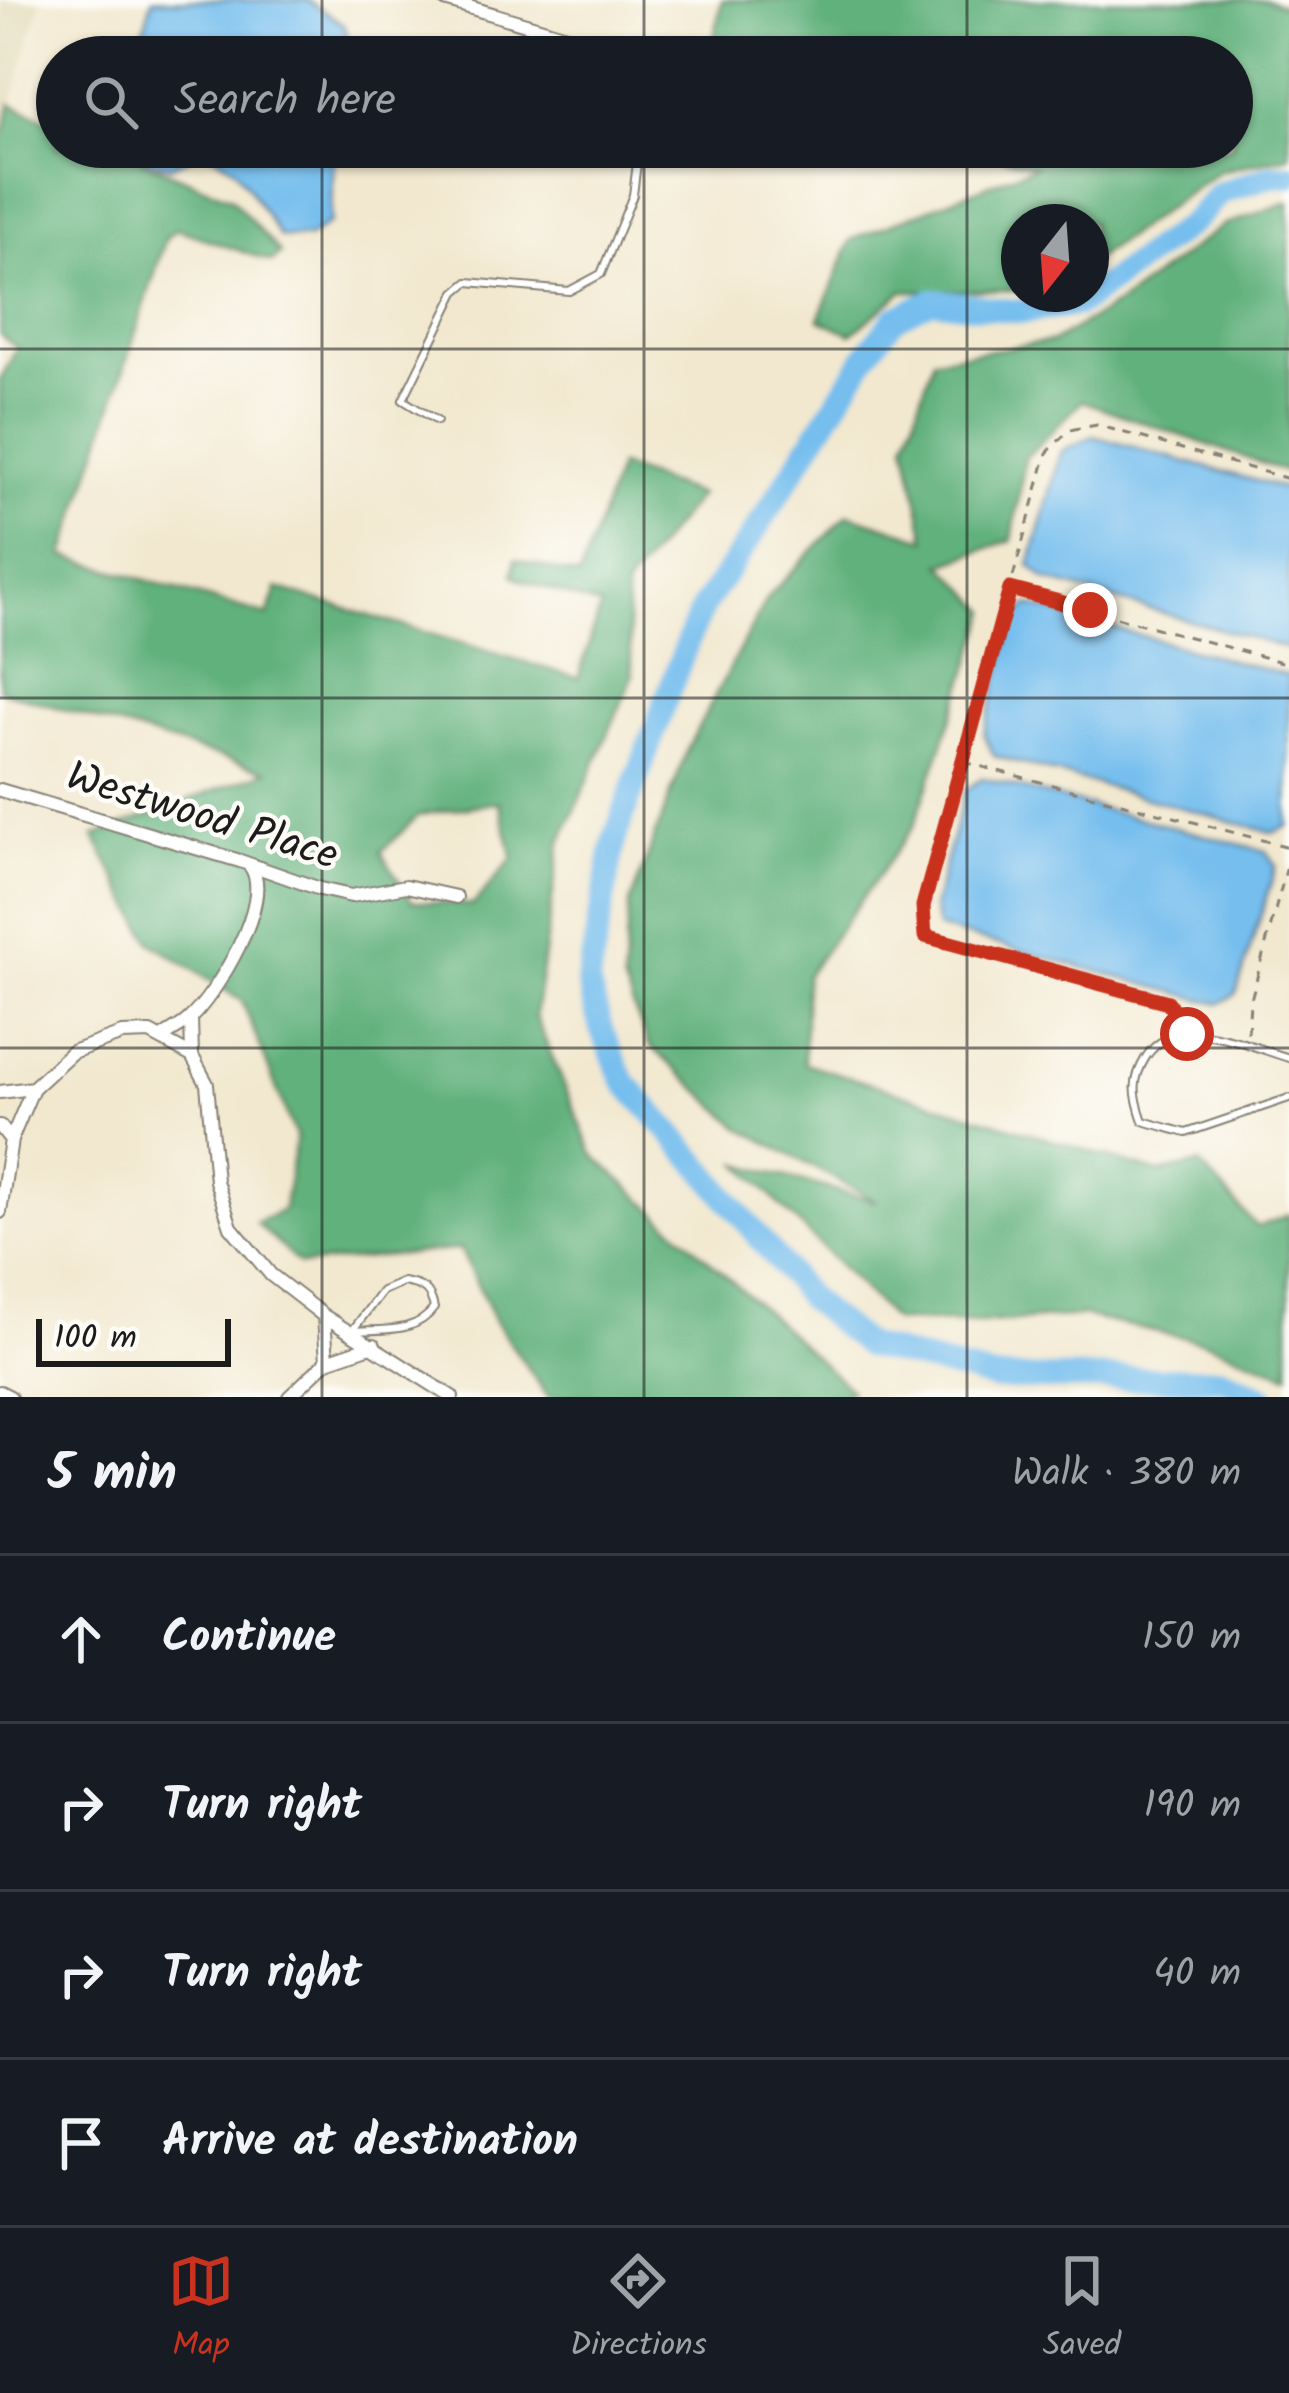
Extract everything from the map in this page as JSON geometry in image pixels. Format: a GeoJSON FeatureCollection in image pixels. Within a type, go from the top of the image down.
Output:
{"type":"FeatureCollection","features":[{"type":"Feature","properties":{"kind":"street"},"geometry":{"type":"LineString","coordinates":[[446,0],[554,36]]}},
{"type":"Feature","properties":{"kind":"street","name":"Westwood Place"},"geometry":{"type":"LineString","coordinates":[[0,790],[352,896],[406,886],[456,897]]}},
{"type":"Feature","properties":{"kind":"street"},"geometry":{"type":"LineString","coordinates":[[164,1037],[191,1018],[241,946],[258,890],[249,865]]}},
{"type":"Feature","properties":{"kind":"street"},"geometry":{"type":"LineString","coordinates":[[191,1018],[192,1056],[207,1084],[216,1181],[231,1228],[272,1275],[324,1316],[452,1397]]}},
{"type":"Feature","properties":{"kind":"street"},"geometry":{"type":"LineString","coordinates":[[0,1212],[11,1140],[33,1088],[72,1052],[122,1034],[150,1033],[192,1056]]}},
{"type":"Feature","properties":{"kind":"street"},"geometry":{"type":"LineString","coordinates":[[0,1092],[33,1088]]}},
{"type":"Feature","properties":{"kind":"street"},"geometry":{"type":"LineString","coordinates":[[0,1126],[11,1140]]}},
{"type":"Feature","properties":{"kind":"street"},"geometry":{"type":"LineString","coordinates":[[324,1316],[327,1361]]}},
{"type":"Feature","properties":{"kind":"street"},"geometry":{"type":"LineString","coordinates":[[289,1397],[327,1361],[374,1346]]}},
{"type":"Feature","properties":{"kind":"street"},"geometry":{"type":"LineString","coordinates":[[0,1392],[10,1397]]}},
{"type":"Feature","properties":{"kind":"lane"},"geometry":{"type":"LineString","coordinates":[[437,421],[403,400],[456,292],[468,282],[569,291],[601,274],[633,195],[636,168]]}},
{"type":"Feature","properties":{"kind":"lane"},"geometry":{"type":"LineString","coordinates":[[1289,1058],[1198,1033],[1170,1036],[1154,1045],[1135,1075],[1134,1096],[1143,1120],[1186,1133],[1289,1098]]}},
{"type":"Feature","properties":{"kind":"lane"},"geometry":{"type":"LineString","coordinates":[[403,1282],[421,1285],[431,1294],[434,1308],[426,1320],[410,1327],[352,1331],[382,1291],[403,1282]]}},
{"type":"Feature","properties":{"kind":"path"},"geometry":{"type":"LineString","coordinates":[[1187,1034],[1168,1002],[925,936],[923,906],[1047,453],[1069,430],[1097,425],[1289,479]]}},
{"type":"Feature","properties":{"kind":"path"},"geometry":{"type":"LineString","coordinates":[[1010,589],[1289,664]]}},
{"type":"Feature","properties":{"kind":"path"},"geometry":{"type":"LineString","coordinates":[[963,762],[1289,847]]}},
{"type":"Feature","properties":{"kind":"path"},"geometry":{"type":"LineString","coordinates":[[1247,1046],[1250,1003],[1289,859]]}},
{"type":"Feature","properties":{"kind":"shaded area"},"geometry":{"type":"Polygon","coordinates":[[[0,0],[41,0],[0,143],[0,0]]]}},
{"type":"Feature","properties":{"kind":"green space"},"geometry":{"type":"Polygon","coordinates":[[[722,0],[1264,0],[1289,7],[1289,156],[1253,164],[1253,36],[714,36],[722,0]]]}},
{"type":"Feature","properties":{"kind":"green space"},"geometry":{"type":"Polygon","coordinates":[[[11,104],[36,115],[36,168],[159,168],[231,198],[280,253],[272,262],[177,229],[166,238],[64,556],[268,616],[277,588],[578,678],[601,607],[521,580],[513,575],[515,559],[579,577],[619,466],[699,495],[625,588],[633,676],[560,845],[535,1016],[593,1154],[851,1390],[839,1397],[548,1397],[496,1323],[460,1249],[300,1265],[256,1223],[283,1210],[296,1138],[242,1001],[151,942],[94,836],[267,771],[0,690],[0,380],[17,348],[0,335],[0,143],[11,104]],[[499,802],[419,815],[381,852],[412,901],[473,905],[513,858],[499,802]]]}},
{"type":"Feature","properties":{"kind":"green space"},"geometry":{"type":"Polygon","coordinates":[[[1030,168],[1233,168],[1219,171],[1109,249],[1109,204],[1001,204],[1001,290],[903,291],[851,334],[819,319],[851,240],[1030,168]]]}},
{"type":"Feature","properties":{"kind":"green space"},"geometry":{"type":"Polygon","coordinates":[[[1289,202],[1289,473],[1082,401],[1025,458],[1012,540],[942,564],[989,611],[914,826],[806,976],[804,1063],[1159,1173],[1200,1164],[1257,1227],[1289,1215],[1289,1375],[1206,1342],[1082,1316],[985,1323],[894,1321],[740,1164],[878,1202],[741,1128],[649,1045],[623,982],[629,906],[689,745],[767,598],[848,514],[926,539],[906,443],[934,358],[1054,341],[1109,312],[1222,226],[1289,202]]]}},
{"type":"Feature","properties":{"kind":"water"},"geometry":{"type":"Polygon","coordinates":[[[152,0],[307,0],[343,24],[347,36],[142,36],[152,0]]]}},
{"type":"Feature","properties":{"kind":"water"},"geometry":{"type":"Polygon","coordinates":[[[235,168],[334,168],[330,222],[309,238],[280,237],[235,168]]]}},
{"type":"Feature","properties":{"kind":"water"},"geometry":{"type":"Polygon","coordinates":[[[1093,436],[1289,490],[1289,649],[1046,580],[1030,565],[1061,452],[1093,436]]]}},
{"type":"Feature","properties":{"kind":"water"},"geometry":{"type":"Polygon","coordinates":[[[1029,605],[1289,676],[1288,826],[1273,833],[994,756],[984,735],[1013,620],[1029,605]]]}},
{"type":"Feature","properties":{"kind":"water"},"geometry":{"type":"Polygon","coordinates":[[[982,778],[1266,851],[1276,866],[1236,994],[1219,1004],[937,928],[933,907],[965,791],[982,778]]]}},
{"type":"Feature","properties":{"kind":"waterway"},"geometry":{"type":"LineString","coordinates":[[1263,1397],[1222,1378],[995,1379],[867,1346],[810,1300],[624,1081],[601,1029],[588,982],[615,837],[692,630],[869,351],[895,318],[932,300],[1023,312],[1078,305],[1193,222],[1220,193],[1273,175],[1289,175]]}},
{"type":"Feature","properties":{"kind":"route"},"geometry":{"type":"LineString","coordinates":[[1090,610],[1010,589],[923,906],[925,936],[1168,1002],[1187,1034]]}}]}
